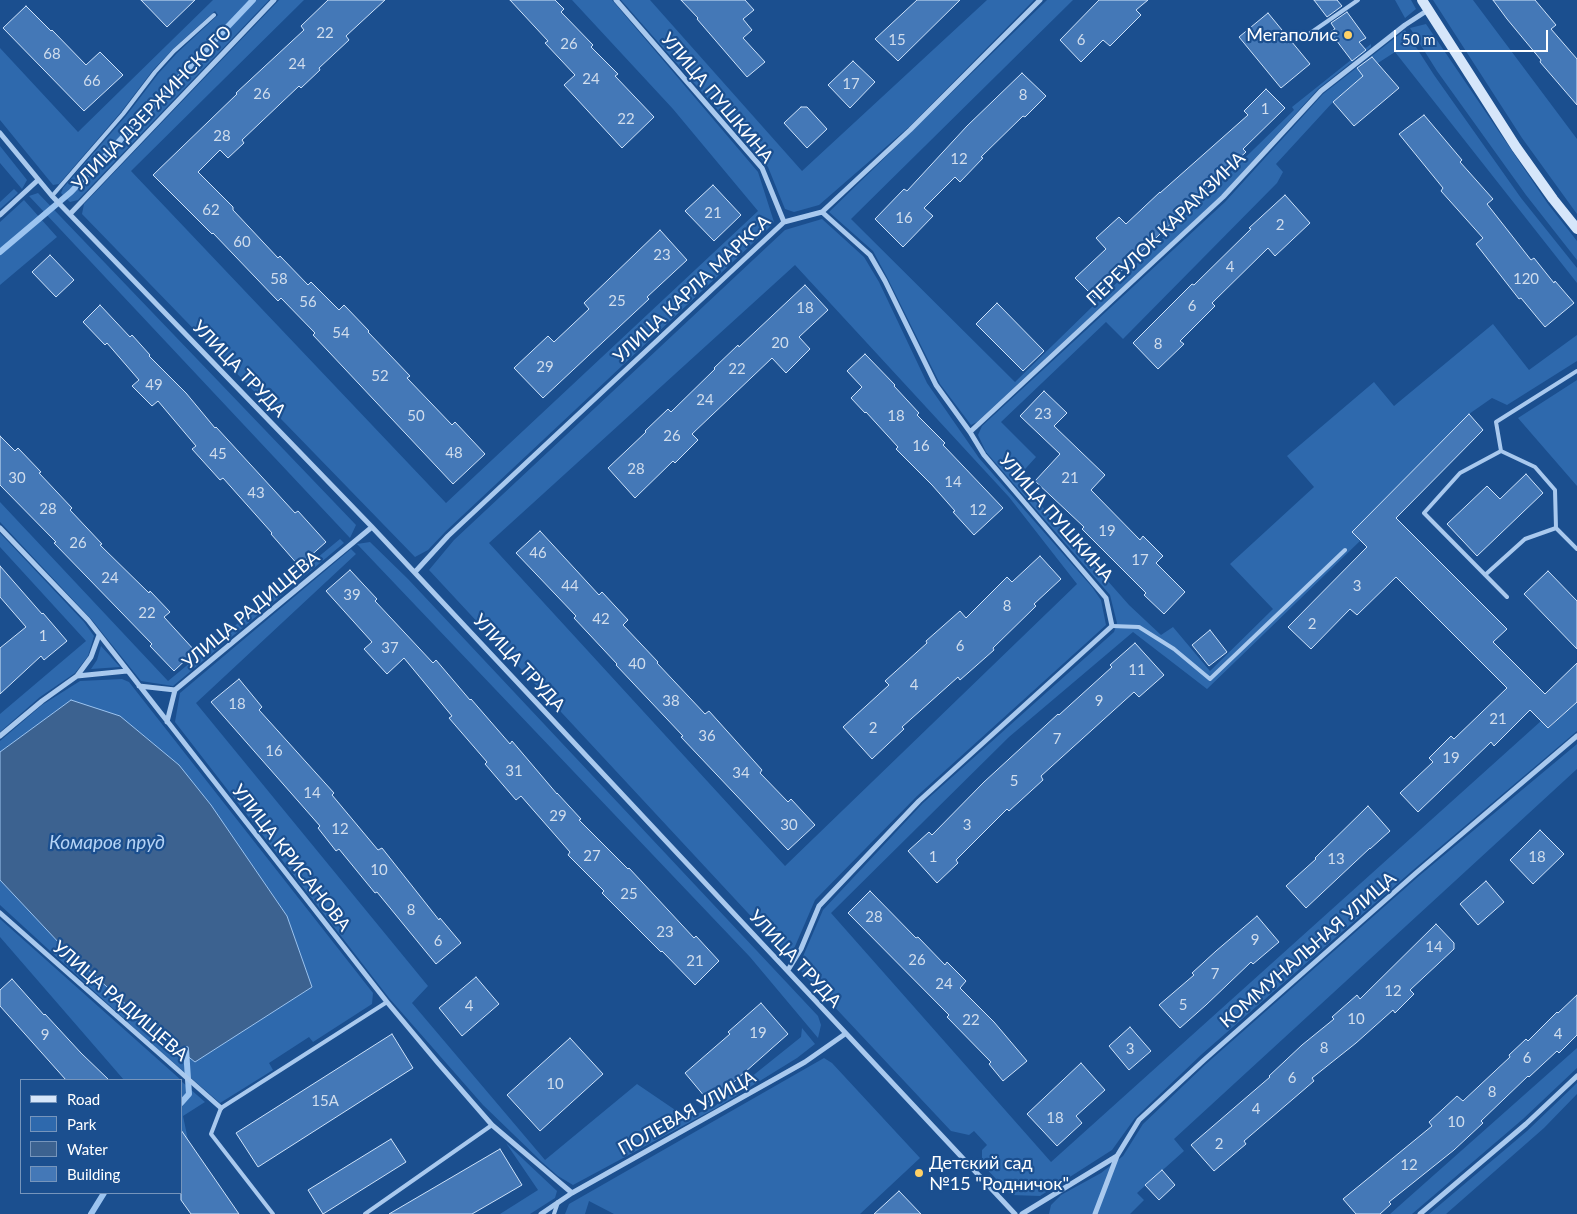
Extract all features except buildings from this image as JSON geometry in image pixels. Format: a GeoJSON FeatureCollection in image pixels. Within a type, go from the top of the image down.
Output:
{"type":"FeatureCollection","features":[{"type":"Feature","properties":{"kind":"main road"},"geometry":{"type":"LineString","coordinates":[[1422,0],[1516,147],[1577,229]]}},
{"type":"Feature","properties":{"kind":"street","name":"УЛИЦА ДЗЕРЖИНСКОГО"},"geometry":{"type":"LineString","coordinates":[[70,214],[274,0]]}},
{"type":"Feature","properties":{"kind":"street","name":"УЛИЦА ПУШКИНА"},"geometry":{"type":"LineString","coordinates":[[616,0],[762,168],[784,222]]}},
{"type":"Feature","properties":{"kind":"street","name":"УЛИЦА КАРЛА МАРКСА"},"geometry":{"type":"LineString","coordinates":[[415,572],[448,536],[784,222],[822,212],[910,130],[1040,0]]}},
{"type":"Feature","properties":{"kind":"street","name":"ПЕРЕУЛОК КАРАМЗИНА"},"geometry":{"type":"LineString","coordinates":[[970,432],[1223,198],[1320,91],[1405,25],[1428,10]]}},
{"type":"Feature","properties":{"kind":"street","name":"УЛИЦА ТРУДА"},"geometry":{"type":"LineString","coordinates":[[0,133],[52,196],[415,572],[1015,1214]]}},
{"type":"Feature","properties":{"kind":"street"},"geometry":{"type":"LineString","coordinates":[[0,215],[38,180]]}},
{"type":"Feature","properties":{"kind":"street","name":"УЛИЦА ПУШКИНА"},"geometry":{"type":"LineString","coordinates":[[822,212],[870,255],[885,281],[936,386],[970,432],[984,455],[1106,598],[1112,626]]}},
{"type":"Feature","properties":{"kind":"street","name":"УЛИЦА РАДИЩЕВА"},"geometry":{"type":"LineString","coordinates":[[139,686],[175,690],[372,527]]}},
{"type":"Feature","properties":{"kind":"street","name":"УЛИЦА КРИСАНОВА"},"geometry":{"type":"LineString","coordinates":[[0,528],[88,620],[387,1002],[492,1125],[572,1193]]}},
{"type":"Feature","properties":{"kind":"street"},"geometry":{"type":"LineString","coordinates":[[788,970],[801,949],[819,906],[919,801],[1112,626]]}},
{"type":"Feature","properties":{"kind":"street"},"geometry":{"type":"LineString","coordinates":[[0,736],[76,676],[91,657],[99,635]]}},
{"type":"Feature","properties":{"kind":"street"},"geometry":{"type":"LineString","coordinates":[[76,676],[127,671]]}},
{"type":"Feature","properties":{"kind":"street"},"geometry":{"type":"LineString","coordinates":[[167,722],[175,690]]}},
{"type":"Feature","properties":{"kind":"street","name":"КОММУНАЛЬНАЯ УЛИЦА"},"geometry":{"type":"LineString","coordinates":[[1096,1214],[1117,1156],[1139,1120],[1408,880],[1577,736]]}},
{"type":"Feature","properties":{"kind":"street","name":"УЛИЦА РАДИЩЕВА"},"geometry":{"type":"LineString","coordinates":[[0,913],[221,1108]]}},
{"type":"Feature","properties":{"kind":"street","name":"ПОЛЕВАЯ УЛИЦА"},"geometry":{"type":"LineString","coordinates":[[541,1214],[572,1193],[805,1062],[846,1034]]}},
{"type":"Feature","properties":{"kind":"street"},"geometry":{"type":"LineString","coordinates":[[1420,1214],[1526,1124],[1577,1076]]}},
{"type":"Feature","properties":{"kind":"street"},"geometry":{"type":"LineString","coordinates":[[1022,1214],[1117,1156]]}},
{"type":"Feature","properties":{"kind":"lane"},"geometry":{"type":"LineString","coordinates":[[1309,34],[1358,0]]}},
{"type":"Feature","properties":{"kind":"lane"},"geometry":{"type":"LineString","coordinates":[[52,196],[123,114],[174,51],[214,15]]}},
{"type":"Feature","properties":{"kind":"lane"},"geometry":{"type":"LineString","coordinates":[[1501,450],[1496,422],[1577,372]]}},
{"type":"Feature","properties":{"kind":"lane"},"geometry":{"type":"LineString","coordinates":[[1501,450],[1535,467],[1555,490],[1556,528],[1577,549]]}},
{"type":"Feature","properties":{"kind":"lane"},"geometry":{"type":"LineString","coordinates":[[1501,450],[1460,473],[1424,513],[1507,597]]}},
{"type":"Feature","properties":{"kind":"lane"},"geometry":{"type":"LineString","coordinates":[[1485,575],[1525,539],[1556,528]]}},
{"type":"Feature","properties":{"kind":"lane"},"geometry":{"type":"LineString","coordinates":[[1112,626],[1139,628],[1174,649],[1210,679],[1345,550]]}},
{"type":"Feature","properties":{"kind":"lane"},"geometry":{"type":"LineString","coordinates":[[273,1214],[211,1134],[221,1108],[387,1002]]}},
{"type":"Feature","properties":{"kind":"lane"},"geometry":{"type":"LineString","coordinates":[[366,1214],[492,1125]]}},
{"type":"Feature","properties":{"kind":"lane"},"geometry":{"type":"LineString","coordinates":[[554,1214],[558,1202]]}},
{"type":"Feature","properties":{"kind":"green space"},"geometry":{"type":"Polygon","coordinates":[[[213,0],[269,0],[78,200],[70,202],[61,193],[63,188],[126,116],[158,74],[177,53],[218,15],[215,11],[173,49],[153,70],[121,112],[59,184],[53,185],[0,120],[0,48],[78,132],[213,0]]]}},
{"type":"Feature","properties":{"kind":"green space"},"geometry":{"type":"Polygon","coordinates":[[[279,0],[304,0],[131,171],[446,503],[758,211],[673,109],[572,0],[612,0],[758,172],[774,222],[428,550],[415,557],[82,214],[84,204],[279,0]]]}},
{"type":"Feature","properties":{"kind":"green space"},"geometry":{"type":"Polygon","coordinates":[[[621,0],[650,0],[802,171],[987,0],[1034,0],[910,126],[819,205],[794,212],[785,209],[768,167],[621,0]]]}},
{"type":"Feature","properties":{"kind":"green space"},"geometry":{"type":"Polygon","coordinates":[[[1047,0],[1073,0],[851,219],[1015,382],[1294,110],[1292,107],[1371,44],[1371,47],[1318,89],[1222,195],[977,422],[971,425],[940,384],[873,251],[829,212],[1047,0]]]}},
{"type":"Feature","properties":{"kind":"green space"},"geometry":{"type":"Polygon","coordinates":[[[1395,0],[1411,0],[1416,9],[1405,18],[1395,0]]]}},
{"type":"Feature","properties":{"kind":"green space"},"geometry":{"type":"Polygon","coordinates":[[[1433,0],[1473,0],[1577,139],[1577,214],[1522,138],[1433,0]]]}},
{"type":"Feature","properties":{"kind":"green space"},"geometry":{"type":"Polygon","coordinates":[[[1426,24],[1548,204],[1577,241],[1577,260],[1526,195],[1437,71],[1410,28],[1426,24]]]}},
{"type":"Feature","properties":{"kind":"green space"},"geometry":{"type":"Polygon","coordinates":[[[1405,30],[1434,75],[1521,198],[1577,268],[1577,283],[1395,52],[1378,63],[1333,102],[1276,164],[1283,172],[1277,183],[1123,339],[1106,322],[1001,422],[1036,457],[1017,478],[1129,605],[1161,635],[1173,627],[1210,671],[1273,609],[1230,564],[1314,487],[1287,456],[1374,382],[1394,406],[1493,324],[1529,370],[1577,335],[1577,361],[1507,405],[1492,398],[1469,414],[1352,532],[1360,541],[1207,689],[1133,632],[1009,737],[831,913],[1051,1162],[1541,721],[1549,728],[1577,702],[1577,731],[1413,870],[1202,1054],[1135,1118],[1112,1150],[1040,1196],[1011,1195],[982,1164],[982,1150],[987,1145],[974,1131],[969,1135],[951,1131],[798,968],[823,910],[923,803],[1114,632],[1117,623],[1110,595],[986,452],[978,435],[982,426],[1225,202],[1323,94],[1405,30]]]}},
{"type":"Feature","properties":{"kind":"green space"},"geometry":{"type":"Polygon","coordinates":[[[0,146],[27,180],[22,189],[0,163],[0,146]]]}},
{"type":"Feature","properties":{"kind":"green space"},"geometry":{"type":"Polygon","coordinates":[[[14,189],[18,193],[0,209],[0,202],[14,189]]]}},
{"type":"Feature","properties":{"kind":"green space"},"geometry":{"type":"Polygon","coordinates":[[[38,193],[356,525],[350,538],[29,196],[38,193]]]}},
{"type":"Feature","properties":{"kind":"green space"},"geometry":{"type":"Polygon","coordinates":[[[24,200],[57,237],[0,285],[0,222],[24,200]]]}},
{"type":"Feature","properties":{"kind":"green space"},"geometry":{"type":"Polygon","coordinates":[[[822,219],[864,257],[879,282],[927,383],[979,458],[1092,587],[1101,600],[1106,625],[917,796],[815,900],[793,951],[787,955],[429,570],[454,540],[785,230],[822,219]],[[795,265],[489,543],[785,866],[1077,584],[1009,497],[795,265]]]}},
{"type":"Feature","properties":{"kind":"green space"},"geometry":{"type":"Polygon","coordinates":[[[1577,380],[1577,486],[1518,418],[1577,380]]]}},
{"type":"Feature","properties":{"kind":"green space"},"geometry":{"type":"Polygon","coordinates":[[[0,502],[168,681],[340,539],[344,543],[173,686],[141,681],[92,620],[0,522],[0,502]]]}},
{"type":"Feature","properties":{"kind":"green space"},"geometry":{"type":"Polygon","coordinates":[[[0,533],[84,622],[94,636],[88,656],[75,673],[40,697],[0,732],[0,714],[86,641],[0,547],[0,533]]]}},
{"type":"Feature","properties":{"kind":"green space"},"geometry":{"type":"Polygon","coordinates":[[[370,542],[408,579],[818,1016],[821,1025],[818,1038],[750,957],[357,544],[370,542]]]}},
{"type":"Feature","properties":{"kind":"green space"},"geometry":{"type":"Polygon","coordinates":[[[351,549],[356,554],[196,703],[428,986],[412,1003],[545,1160],[637,1084],[687,1118],[715,1106],[801,1037],[802,1028],[815,1044],[797,1058],[716,1108],[573,1185],[558,1176],[542,1162],[483,1105],[389,998],[175,722],[180,693],[351,549]]]}},
{"type":"Feature","properties":{"kind":"green space"},"geometry":{"type":"Polygon","coordinates":[[[101,646],[120,667],[91,669],[97,660],[101,646]]]}},
{"type":"Feature","properties":{"kind":"green space"},"geometry":{"type":"Polygon","coordinates":[[[122,679],[129,682],[373,993],[372,1004],[313,1042],[309,1037],[269,1063],[273,1070],[220,1103],[144,1037],[0,905],[0,880],[61,945],[153,1029],[195,1062],[312,987],[287,916],[211,805],[179,765],[120,716],[71,701],[0,752],[0,741],[42,705],[80,681],[122,679]]]}},
{"type":"Feature","properties":{"kind":"green space"},"geometry":{"type":"Polygon","coordinates":[[[1577,744],[1577,769],[1174,1139],[1184,1151],[1137,1193],[1144,1200],[1130,1214],[1049,1214],[1051,1205],[1061,1195],[1101,1173],[1123,1156],[1143,1124],[1206,1064],[1419,876],[1577,744]]]}},
{"type":"Feature","properties":{"kind":"green space"},"geometry":{"type":"Polygon","coordinates":[[[0,919],[180,1079],[123,1079],[0,937],[0,919]]]}},
{"type":"Feature","properties":{"kind":"green space"},"geometry":{"type":"Polygon","coordinates":[[[1577,1048],[1577,1068],[1523,1119],[1412,1214],[1390,1214],[1577,1048]]]}},
{"type":"Feature","properties":{"kind":"green space"},"geometry":{"type":"Polygon","coordinates":[[[824,1058],[832,1063],[920,1158],[860,1214],[614,1214],[589,1201],[585,1214],[565,1214],[569,1204],[824,1058]]]}},
{"type":"Feature","properties":{"kind":"green space"},"geometry":{"type":"Polygon","coordinates":[[[182,1082],[205,1102],[183,1116],[188,1140],[182,1136],[182,1082]]]}},
{"type":"Feature","properties":{"kind":"green space"},"geometry":{"type":"Polygon","coordinates":[[[1577,1083],[1577,1094],[1544,1128],[1446,1214],[1429,1214],[1527,1131],[1577,1083]]]}},
{"type":"Feature","properties":{"kind":"green space"},"geometry":{"type":"Polygon","coordinates":[[[506,1143],[557,1191],[555,1198],[530,1214],[500,1214],[538,1190],[506,1143]]]}},
{"type":"Feature","properties":{"kind":"water","name":"Комаров пруд"},"geometry":{"type":"Polygon","coordinates":[[[71,700],[120,716],[179,765],[211,805],[287,916],[312,987],[195,1062],[153,1029],[61,945],[0,880],[0,752],[71,700]]]}},
{"type":"Feature","properties":{"kind":"waterway"},"geometry":{"type":"LineString","coordinates":[[0,252],[71,192],[253,0]]}},
{"type":"Feature","properties":{"kind":"waterway"},"geometry":{"type":"LineString","coordinates":[[182,1102],[189,1094],[186,1049]]}},
{"type":"Feature","properties":{"kind":"waterway"},"geometry":{"type":"LineString","coordinates":[[91,1214],[103,1194]]}},
{"type":"Feature","properties":{"kind":"place","name":"Мегаполис"},"geometry":{"type":"Point","coordinates":[1348,35]}},
{"type":"Feature","properties":{"kind":"place","name":"Детский сад №15 \"Родничок\""},"geometry":{"type":"Point","coordinates":[919,1173]}}]}
